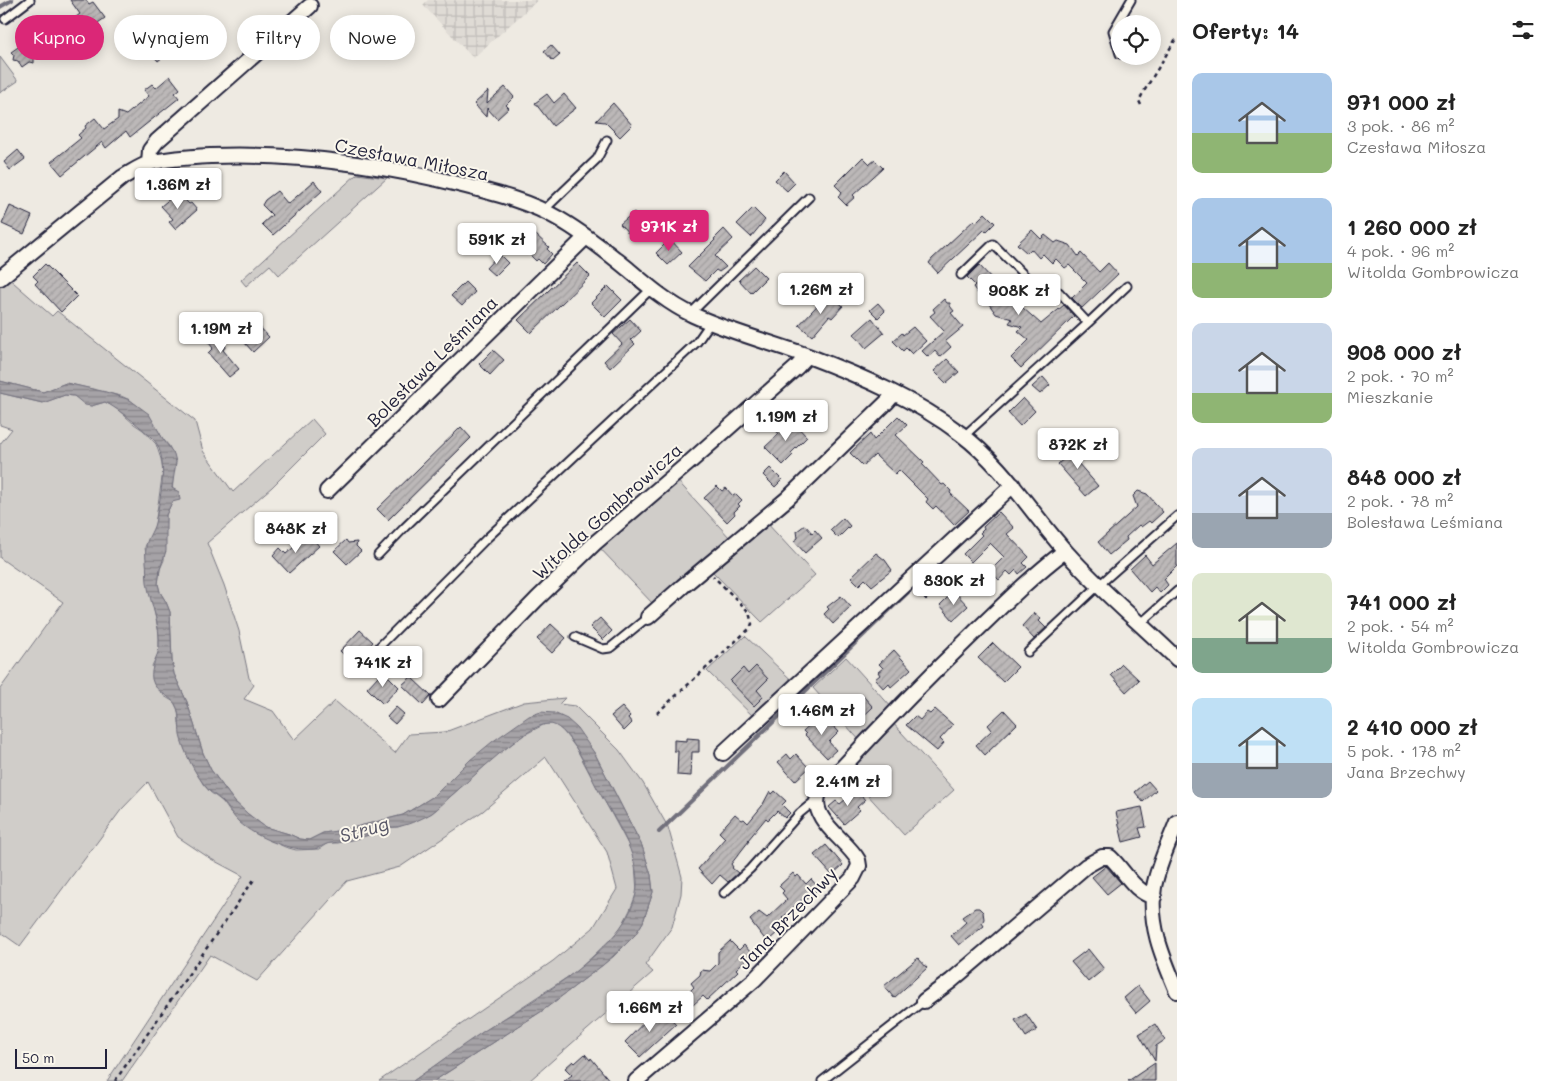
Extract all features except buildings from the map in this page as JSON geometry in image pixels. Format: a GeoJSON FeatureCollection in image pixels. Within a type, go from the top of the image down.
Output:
{"type":"FeatureCollection","features":[{"type":"Feature","properties":{"kind":"street"},"geometry":{"type":"LineString","coordinates":[[149,164],[150,150],[157,141],[310,6]]}},
{"type":"Feature","properties":{"kind":"street","name":"Czesława Miłosza"},"geometry":{"type":"LineString","coordinates":[[0,278],[123,177],[149,164],[196,157],[305,158],[379,168],[440,180],[514,199],[560,219],[586,236],[651,289],[690,314],[807,356],[894,394],[944,421],[982,451],[1013,485],[1065,551],[1098,586],[1177,659]]}},
{"type":"Feature","properties":{"kind":"street","name":"Bolesława Leśmiana"},"geometry":{"type":"LineString","coordinates":[[327,491],[586,236]]}},
{"type":"Feature","properties":{"kind":"street","name":"Witolda Gombrowicza"},"geometry":{"type":"LineString","coordinates":[[439,700],[537,599],[595,543],[691,462],[807,356]]}},
{"type":"Feature","properties":{"kind":"street"},"geometry":{"type":"LineString","coordinates":[[648,617],[787,499],[894,394]]}},
{"type":"Feature","properties":{"kind":"street"},"geometry":{"type":"LineString","coordinates":[[723,753],[1013,485]]}},
{"type":"Feature","properties":{"kind":"street"},"geometry":{"type":"LineString","coordinates":[[816,800],[819,793],[933,672],[1014,595],[1065,551]]}},
{"type":"Feature","properties":{"kind":"street","name":"Jana Brzechwy"},"geometry":{"type":"LineString","coordinates":[[636,1081],[759,975],[853,878],[859,866],[858,860],[824,821],[816,807],[816,800]]}},
{"type":"Feature","properties":{"kind":"street"},"geometry":{"type":"LineString","coordinates":[[1177,822],[1154,887],[1154,922],[1160,947],[1177,991]]}},
{"type":"Feature","properties":{"kind":"street"},"geometry":{"type":"LineString","coordinates":[[924,1001],[951,981],[1086,866],[1102,857],[1110,857],[1120,866],[1136,888],[1154,897]]}},
{"type":"Feature","properties":{"kind":"lane"},"geometry":{"type":"LineString","coordinates":[[5,19],[30,0]]}},
{"type":"Feature","properties":{"kind":"lane"},"geometry":{"type":"LineString","coordinates":[[1123,15],[1131,0]]}},
{"type":"Feature","properties":{"kind":"lane"},"geometry":{"type":"LineString","coordinates":[[544,211],[597,159],[607,140]]}},
{"type":"Feature","properties":{"kind":"lane"},"geometry":{"type":"LineString","coordinates":[[690,314],[809,197]]}},
{"type":"Feature","properties":{"kind":"lane"},"geometry":{"type":"LineString","coordinates":[[961,275],[993,244],[1029,280],[1059,292],[1088,323]]}},
{"type":"Feature","properties":{"kind":"lane"},"geometry":{"type":"LineString","coordinates":[[964,436],[1127,286]]}},
{"type":"Feature","properties":{"kind":"lane"},"geometry":{"type":"LineString","coordinates":[[378,555],[651,289]]}},
{"type":"Feature","properties":{"kind":"lane"},"geometry":{"type":"LineString","coordinates":[[380,646],[486,539],[697,342],[706,332],[711,322]]}},
{"type":"Feature","properties":{"kind":"lane"},"geometry":{"type":"LineString","coordinates":[[1028,652],[1098,586],[1177,516]]}},
{"type":"Feature","properties":{"kind":"lane"},"geometry":{"type":"LineString","coordinates":[[1140,624],[1177,591]]}},
{"type":"Feature","properties":{"kind":"lane"},"geometry":{"type":"LineString","coordinates":[[575,638],[603,649],[610,648],[648,617]]}},
{"type":"Feature","properties":{"kind":"lane"},"geometry":{"type":"LineString","coordinates":[[724,893],[750,869],[800,813],[816,800]]}},
{"type":"Feature","properties":{"kind":"lane"},"geometry":{"type":"LineString","coordinates":[[822,1081],[924,1001]]}},
{"type":"Feature","properties":{"kind":"path"},"geometry":{"type":"LineString","coordinates":[[1141,105],[1139,100],[1177,37]]}},
{"type":"Feature","properties":{"kind":"path"},"geometry":{"type":"LineString","coordinates":[[657,713],[749,629],[752,624],[749,612],[705,567]]}},
{"type":"Feature","properties":{"kind":"path"},"geometry":{"type":"LineString","coordinates":[[115,1081],[254,878]]}},
{"type":"Feature","properties":{"kind":"shaded area"},"geometry":{"type":"Polygon","coordinates":[[[428,0],[538,0],[473,58],[423,5],[428,0]]]}},
{"type":"Feature","properties":{"kind":"shaded area"},"geometry":{"type":"Polygon","coordinates":[[[0,57],[18,81],[0,93],[0,57]]]}},
{"type":"Feature","properties":{"kind":"shaded area"},"geometry":{"type":"Polygon","coordinates":[[[357,174],[387,178],[279,275],[270,265],[246,286],[241,280],[357,174]]]}},
{"type":"Feature","properties":{"kind":"shaded area"},"geometry":{"type":"Polygon","coordinates":[[[6,276],[52,316],[57,311],[195,421],[203,451],[233,492],[312,419],[325,434],[272,487],[207,543],[224,585],[239,631],[249,678],[254,685],[244,699],[273,711],[294,740],[335,701],[395,753],[409,734],[445,732],[524,702],[565,698],[559,704],[575,706],[619,750],[643,783],[668,827],[682,877],[681,894],[672,927],[645,965],[653,972],[529,1081],[434,1081],[542,1011],[613,957],[635,935],[643,922],[653,892],[651,875],[642,846],[595,754],[586,742],[554,713],[470,760],[434,796],[403,815],[344,830],[323,833],[309,840],[300,839],[265,827],[248,814],[234,801],[211,770],[203,753],[187,702],[174,674],[170,612],[158,584],[160,569],[164,560],[166,515],[172,502],[173,475],[176,462],[169,446],[149,415],[130,400],[121,396],[66,383],[43,392],[0,381],[0,281],[6,276]]]}},
{"type":"Feature","properties":{"kind":"shaded area"},"geometry":{"type":"Polygon","coordinates":[[[0,393],[42,403],[65,395],[74,396],[91,406],[105,402],[116,408],[143,430],[156,444],[163,471],[155,525],[145,547],[151,597],[159,633],[159,651],[152,666],[164,696],[174,702],[178,710],[185,749],[203,784],[223,802],[230,812],[255,833],[285,847],[296,850],[319,849],[328,843],[338,843],[373,834],[384,828],[398,827],[432,813],[498,754],[524,735],[545,724],[555,724],[576,748],[630,848],[635,864],[637,892],[620,930],[574,973],[483,1032],[413,1081],[379,1081],[553,961],[593,928],[617,889],[607,852],[546,757],[483,811],[400,867],[347,881],[257,981],[210,955],[122,1081],[107,1081],[243,876],[211,859],[178,837],[148,782],[121,810],[20,946],[0,932],[0,689],[63,602],[0,558],[0,444],[12,429],[0,425],[0,393]]]}},
{"type":"Feature","properties":{"kind":"shaded area"},"geometry":{"type":"Polygon","coordinates":[[[674,477],[730,538],[654,605],[596,544],[674,477]]]}},
{"type":"Feature","properties":{"kind":"shaded area"},"geometry":{"type":"Polygon","coordinates":[[[765,521],[815,575],[762,622],[709,568],[765,521]]]}},
{"type":"Feature","properties":{"kind":"shaded area"},"geometry":{"type":"Polygon","coordinates":[[[745,636],[802,690],[764,727],[707,671],[745,636]]]}},
{"type":"Feature","properties":{"kind":"shaded area"},"geometry":{"type":"Polygon","coordinates":[[[846,657],[893,709],[861,742],[813,688],[846,657]]]}},
{"type":"Feature","properties":{"kind":"shaded area"},"geometry":{"type":"Polygon","coordinates":[[[891,721],[954,790],[904,835],[845,770],[891,721]]]}},
{"type":"Feature","properties":{"kind":"water","name":"Strug"},"geometry":{"type":"Polygon","coordinates":[[[0,381],[43,392],[66,383],[106,392],[130,400],[149,414],[174,454],[176,462],[172,488],[179,492],[180,500],[172,502],[166,515],[166,551],[160,569],[158,584],[170,612],[174,674],[187,702],[203,753],[211,770],[234,801],[248,814],[265,827],[300,839],[309,840],[323,833],[344,830],[403,815],[434,796],[470,760],[529,716],[541,712],[554,713],[567,719],[577,728],[595,754],[642,846],[651,875],[653,892],[643,922],[635,935],[603,965],[542,1011],[434,1081],[413,1081],[475,1037],[528,1004],[578,969],[601,949],[620,928],[633,905],[637,882],[632,856],[622,831],[601,796],[582,758],[562,731],[555,725],[548,724],[532,730],[518,739],[432,813],[409,824],[384,828],[357,839],[328,844],[315,849],[284,846],[246,828],[224,803],[207,788],[200,778],[189,760],[181,741],[177,708],[172,700],[157,688],[152,679],[152,670],[159,647],[159,639],[157,622],[147,582],[146,552],[147,542],[155,523],[162,483],[162,462],[157,444],[148,434],[105,402],[91,406],[85,405],[74,396],[65,395],[43,403],[0,393],[0,381]]]}},
{"type":"Feature","properties":{"kind":"waterway"},"geometry":{"type":"LineString","coordinates":[[0,7],[12,0]]}},
{"type":"Feature","properties":{"kind":"waterway"},"geometry":{"type":"LineString","coordinates":[[659,832],[927,574]]}}]}
